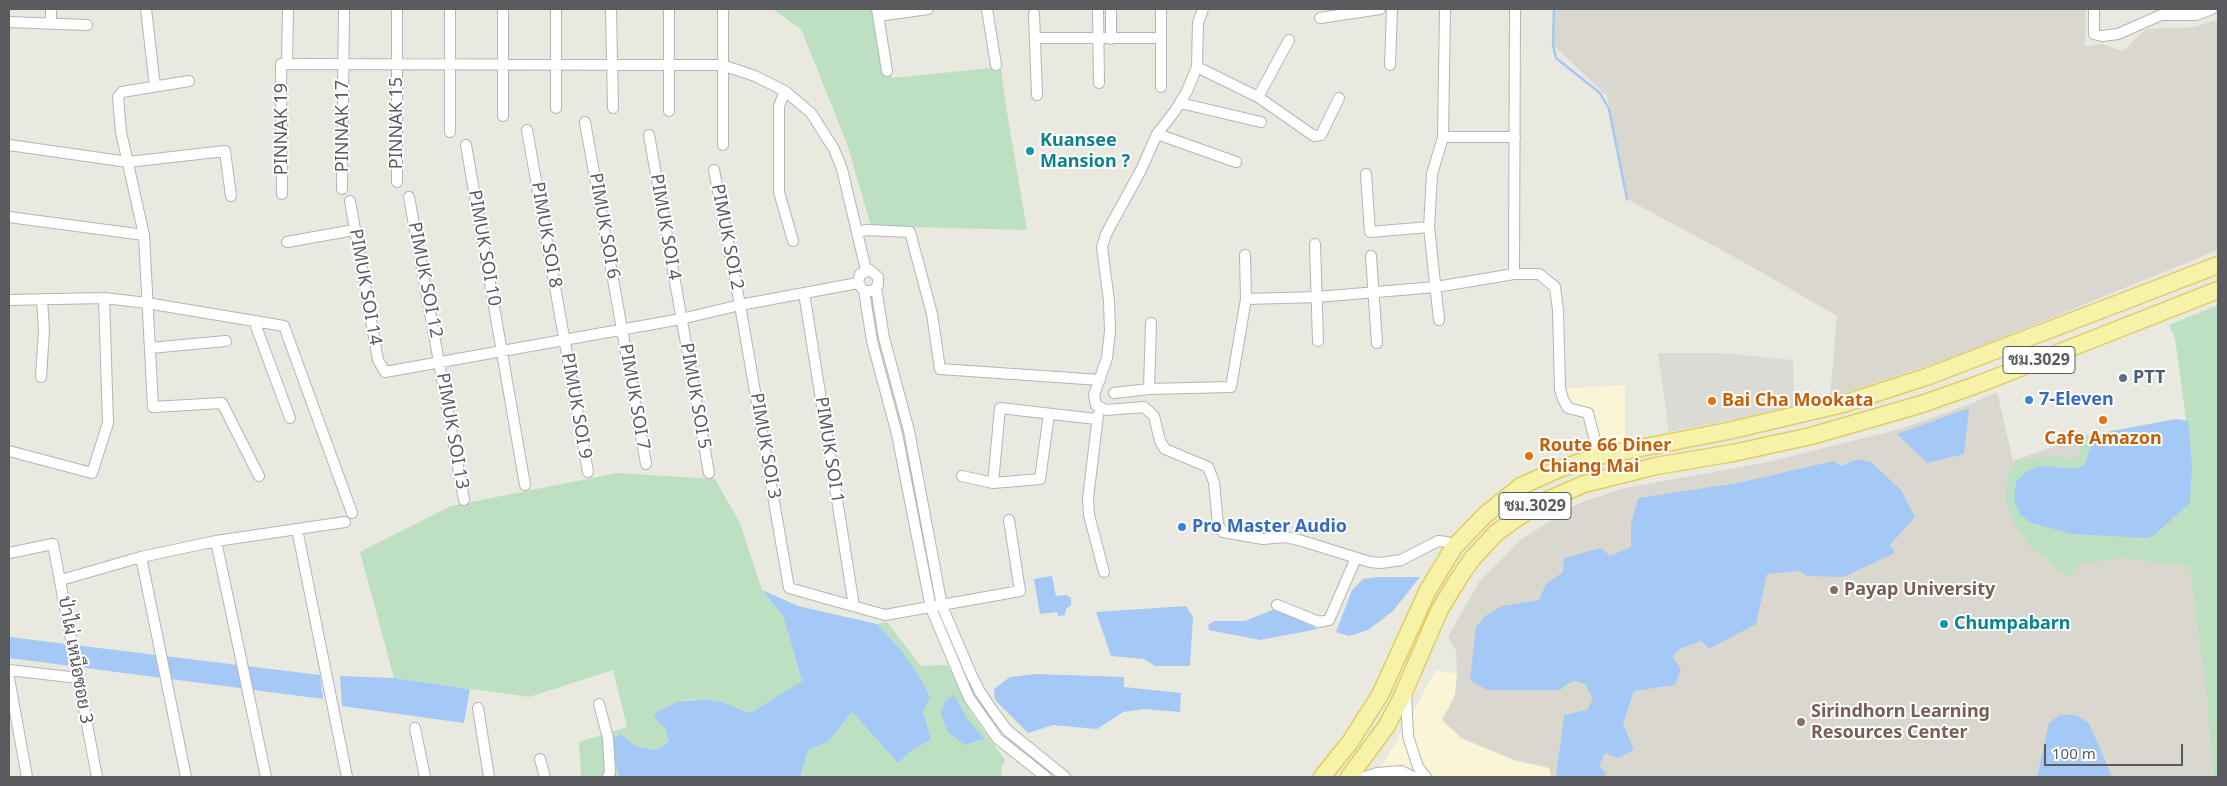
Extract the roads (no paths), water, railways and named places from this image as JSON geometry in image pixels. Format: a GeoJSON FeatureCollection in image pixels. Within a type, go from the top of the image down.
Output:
{"type":"FeatureCollection","features":[{"type":"Feature","properties":{"kind":"main road","name":"ชม.3029"},"geometry":{"type":"LineString","coordinates":[[1322,777],[1350,742],[1380,695],[1428,590],[1454,547],[1485,515],[1521,486],[1559,469],[1599,456],[1728,431],[1843,404],[1929,376],[2218,265]]}},
{"type":"Feature","properties":{"kind":"main road","name":"ชม.3029"},"geometry":{"type":"LineString","coordinates":[[1349,777],[1386,727],[1406,687],[1439,611],[1472,559],[1496,533],[1534,506],[1584,484],[1656,466],[1733,453],[1811,436],[1922,404],[1979,384],[2218,290]]}},
{"type":"Feature","properties":{"kind":"street"},"geometry":{"type":"LineString","coordinates":[[51,9],[51,24]]}},
{"type":"Feature","properties":{"kind":"street"},"geometry":{"type":"LineString","coordinates":[[146,9],[155,86]]}},
{"type":"Feature","properties":{"kind":"street","name":"PINNAK 19"},"geometry":{"type":"LineString","coordinates":[[282,194],[284,64],[288,9]]}},
{"type":"Feature","properties":{"kind":"street","name":"PINNAK 17"},"geometry":{"type":"LineString","coordinates":[[342,189],[344,9]]}},
{"type":"Feature","properties":{"kind":"street","name":"PINNAK 15"},"geometry":{"type":"LineString","coordinates":[[397,9],[397,182]]}},
{"type":"Feature","properties":{"kind":"street"},"geometry":{"type":"LineString","coordinates":[[450,9],[450,132]]}},
{"type":"Feature","properties":{"kind":"street"},"geometry":{"type":"LineString","coordinates":[[503,9],[503,116]]}},
{"type":"Feature","properties":{"kind":"street"},"geometry":{"type":"LineString","coordinates":[[556,9],[556,108]]}},
{"type":"Feature","properties":{"kind":"street"},"geometry":{"type":"LineString","coordinates":[[611,9],[613,108]]}},
{"type":"Feature","properties":{"kind":"street"},"geometry":{"type":"LineString","coordinates":[[669,9],[669,111]]}},
{"type":"Feature","properties":{"kind":"street"},"geometry":{"type":"LineString","coordinates":[[723,9],[723,145]]}},
{"type":"Feature","properties":{"kind":"street"},"geometry":{"type":"LineString","coordinates":[[887,71],[878,12],[928,9]]}},
{"type":"Feature","properties":{"kind":"street"},"geometry":{"type":"LineString","coordinates":[[987,9],[996,65]]}},
{"type":"Feature","properties":{"kind":"street"},"geometry":{"type":"LineString","coordinates":[[1098,9],[1099,83]]}},
{"type":"Feature","properties":{"kind":"street"},"geometry":{"type":"LineString","coordinates":[[1111,9],[1111,39]]}},
{"type":"Feature","properties":{"kind":"street"},"geometry":{"type":"LineString","coordinates":[[1161,9],[1161,87]]}},
{"type":"Feature","properties":{"kind":"street"},"geometry":{"type":"LineString","coordinates":[[1100,409],[1094,401],[1107,358],[1110,331],[1102,247],[1106,234],[1142,170],[1156,134],[1187,91],[1196,67],[1198,23],[1203,9]]}},
{"type":"Feature","properties":{"kind":"street"},"geometry":{"type":"LineString","coordinates":[[1320,18],[1380,9]]}},
{"type":"Feature","properties":{"kind":"street"},"geometry":{"type":"LineString","coordinates":[[1390,65],[1392,9]]}},
{"type":"Feature","properties":{"kind":"street"},"geometry":{"type":"LineString","coordinates":[[1439,320],[1429,227],[1432,174],[1443,137],[1445,9]]}},
{"type":"Feature","properties":{"kind":"street"},"geometry":{"type":"LineString","coordinates":[[1514,274],[1515,9]]}},
{"type":"Feature","properties":{"kind":"street"},"geometry":{"type":"LineString","coordinates":[[2094,9],[2094,34],[2102,36],[2118,34],[2162,12],[2196,15],[2212,9]]}},
{"type":"Feature","properties":{"kind":"street"},"geometry":{"type":"LineString","coordinates":[[1034,14],[1037,96]]}},
{"type":"Feature","properties":{"kind":"street"},"geometry":{"type":"LineString","coordinates":[[9,22],[87,26]]}},
{"type":"Feature","properties":{"kind":"street"},"geometry":{"type":"LineString","coordinates":[[1035,38],[1161,38]]}},
{"type":"Feature","properties":{"kind":"street"},"geometry":{"type":"LineString","coordinates":[[1258,97],[1289,40]]}},
{"type":"Feature","properties":{"kind":"street"},"geometry":{"type":"LineString","coordinates":[[284,64],[722,65],[755,76],[786,91],[810,113],[834,149],[842,169],[866,270]]}},
{"type":"Feature","properties":{"kind":"street"},"geometry":{"type":"LineString","coordinates":[[1196,67],[1258,97],[1317,137],[1321,136],[1339,98]]}},
{"type":"Feature","properties":{"kind":"street"},"geometry":{"type":"LineString","coordinates":[[189,81],[122,92],[118,97],[121,132],[144,235],[153,407],[222,403],[259,476]]}},
{"type":"Feature","properties":{"kind":"street"},"geometry":{"type":"LineString","coordinates":[[786,91],[779,106],[779,192],[793,241]]}},
{"type":"Feature","properties":{"kind":"street"},"geometry":{"type":"LineString","coordinates":[[1180,103],[1261,122]]}},
{"type":"Feature","properties":{"kind":"street","name":"PIMUK SOI 6"},"geometry":{"type":"LineString","coordinates":[[585,122],[623,329]]}},
{"type":"Feature","properties":{"kind":"street","name":"PIMUK SOI 8"},"geometry":{"type":"LineString","coordinates":[[527,130],[564,341]]}},
{"type":"Feature","properties":{"kind":"street"},"geometry":{"type":"LineString","coordinates":[[1156,134],[1236,162]]}},
{"type":"Feature","properties":{"kind":"street","name":"PIMUK SOI 4"},"geometry":{"type":"LineString","coordinates":[[649,135],[681,319]]}},
{"type":"Feature","properties":{"kind":"street"},"geometry":{"type":"LineString","coordinates":[[1443,137],[1514,137]]}},
{"type":"Feature","properties":{"kind":"street"},"geometry":{"type":"LineString","coordinates":[[9,145],[128,162],[225,151],[231,196]]}},
{"type":"Feature","properties":{"kind":"street","name":"PIMUK SOI 10"},"geometry":{"type":"LineString","coordinates":[[466,145],[525,485]]}},
{"type":"Feature","properties":{"kind":"street","name":"PIMUK SOI 2"},"geometry":{"type":"LineString","coordinates":[[714,170],[740,305]]}},
{"type":"Feature","properties":{"kind":"street"},"geometry":{"type":"LineString","coordinates":[[1366,174],[1370,232],[1429,227]]}},
{"type":"Feature","properties":{"kind":"street","name":"PIMUK SOI 12"},"geometry":{"type":"LineString","coordinates":[[409,197],[440,363]]}},
{"type":"Feature","properties":{"kind":"street","name":"PIMUK SOI 14"},"geometry":{"type":"LineString","coordinates":[[350,201],[378,360],[385,372],[440,363]]}},
{"type":"Feature","properties":{"kind":"street"},"geometry":{"type":"LineString","coordinates":[[9,217],[144,235]]}},
{"type":"Feature","properties":{"kind":"street"},"geometry":{"type":"LineString","coordinates":[[287,242],[354,230]]}},
{"type":"Feature","properties":{"kind":"street"},"geometry":{"type":"LineString","coordinates":[[857,232],[867,230],[910,232],[932,314],[940,369],[1100,380]]}},
{"type":"Feature","properties":{"kind":"street"},"geometry":{"type":"LineString","coordinates":[[1315,244],[1318,342]]}},
{"type":"Feature","properties":{"kind":"street"},"geometry":{"type":"LineString","coordinates":[[1114,393],[1149,389],[1231,387],[1246,299],[1245,256]]}},
{"type":"Feature","properties":{"kind":"street"},"geometry":{"type":"LineString","coordinates":[[1371,256],[1377,343]]}},
{"type":"Feature","properties":{"kind":"street"},"geometry":{"type":"LineString","coordinates":[[1046,777],[998,739],[969,698],[931,608],[897,434],[872,341],[858,276],[866,270],[873,271],[878,277],[876,288],[884,338],[909,432],[942,606],[980,692],[1007,730],[1065,777]]}},
{"type":"Feature","properties":{"kind":"street"},"geometry":{"type":"LineString","coordinates":[[1246,299],[1317,297],[1436,287],[1514,274],[1539,274],[1555,287],[1558,310],[1560,389],[1568,408],[1588,413],[1599,456]]}},
{"type":"Feature","properties":{"kind":"street"},"geometry":{"type":"LineString","coordinates":[[440,363],[681,319],[804,293],[861,287],[870,291],[876,288]]}},
{"type":"Feature","properties":{"kind":"street","name":"PIMUK SOI 1"},"geometry":{"type":"LineString","coordinates":[[804,293],[854,606]]}},
{"type":"Feature","properties":{"kind":"street"},"geometry":{"type":"LineString","coordinates":[[9,451],[92,474],[108,423],[104,298]]}},
{"type":"Feature","properties":{"kind":"street"},"geometry":{"type":"LineString","coordinates":[[9,300],[104,298],[147,303],[284,326],[352,512]]}},
{"type":"Feature","properties":{"kind":"street"},"geometry":{"type":"LineString","coordinates":[[41,377],[44,330],[42,299]]}},
{"type":"Feature","properties":{"kind":"street","name":"PIMUK SOI 3"},"geometry":{"type":"LineString","coordinates":[[740,305],[789,588],[854,606]]}},
{"type":"Feature","properties":{"kind":"street","name":"PIMUK SOI 5"},"geometry":{"type":"LineString","coordinates":[[681,319],[709,473]]}},
{"type":"Feature","properties":{"kind":"street"},"geometry":{"type":"LineString","coordinates":[[254,321],[290,418]]}},
{"type":"Feature","properties":{"kind":"street"},"geometry":{"type":"LineString","coordinates":[[1149,389],[1151,323]]}},
{"type":"Feature","properties":{"kind":"street","name":"PIMUK SOI 7"},"geometry":{"type":"LineString","coordinates":[[623,329],[646,464]]}},
{"type":"Feature","properties":{"kind":"street"},"geometry":{"type":"LineString","coordinates":[[150,348],[226,341]]}},
{"type":"Feature","properties":{"kind":"street","name":"PIMUK SOI 9"},"geometry":{"type":"LineString","coordinates":[[564,341],[588,472]]}},
{"type":"Feature","properties":{"kind":"street","name":"PIMUK SOI 13"},"geometry":{"type":"LineString","coordinates":[[440,363],[464,500]]}},
{"type":"Feature","properties":{"kind":"street"},"geometry":{"type":"LineString","coordinates":[[886,395],[898,392]]}},
{"type":"Feature","properties":{"kind":"street"},"geometry":{"type":"LineString","coordinates":[[1100,409],[1144,407],[1154,416],[1160,441],[1165,449],[1208,467],[1214,482],[1218,525],[1223,532],[1262,539],[1285,537],[1370,562],[1393,562],[1411,556],[1438,541],[1447,542],[1454,547]]}},
{"type":"Feature","properties":{"kind":"street"},"geometry":{"type":"LineString","coordinates":[[993,483],[1000,408],[1096,419]]}},
{"type":"Feature","properties":{"kind":"street"},"geometry":{"type":"LineString","coordinates":[[1100,409],[1096,419],[1088,499],[1089,515],[1104,572]]}},
{"type":"Feature","properties":{"kind":"street"},"geometry":{"type":"LineString","coordinates":[[962,476],[993,483],[1040,478],[1049,414]]}},
{"type":"Feature","properties":{"kind":"street"},"geometry":{"type":"LineString","coordinates":[[909,498],[921,496]]}},
{"type":"Feature","properties":{"kind":"street"},"geometry":{"type":"LineString","coordinates":[[854,606],[885,615],[1020,591],[1009,520]]}},
{"type":"Feature","properties":{"kind":"street"},"geometry":{"type":"LineString","coordinates":[[61,580],[141,557],[216,541],[345,522]]}},
{"type":"Feature","properties":{"kind":"street"},"geometry":{"type":"LineString","coordinates":[[297,529],[347,777]]}},
{"type":"Feature","properties":{"kind":"street"},"geometry":{"type":"LineString","coordinates":[[216,541],[266,777]]}},
{"type":"Feature","properties":{"kind":"street","name":"ป่าไผ่ เหนือซอย 3"},"geometry":{"type":"LineString","coordinates":[[9,553],[52,544],[61,580],[97,777]]}},
{"type":"Feature","properties":{"kind":"street"},"geometry":{"type":"LineString","coordinates":[[141,557],[186,777]]}},
{"type":"Feature","properties":{"kind":"street"},"geometry":{"type":"LineString","coordinates":[[1277,605],[1319,622],[1329,620],[1356,558]]}},
{"type":"Feature","properties":{"kind":"street"},"geometry":{"type":"LineString","coordinates":[[9,670],[78,674]]}},
{"type":"Feature","properties":{"kind":"street"},"geometry":{"type":"LineString","coordinates":[[9,678],[27,777]]}},
{"type":"Feature","properties":{"kind":"street"},"geometry":{"type":"LineString","coordinates":[[1406,687],[1408,736],[1418,766],[1426,777]]}},
{"type":"Feature","properties":{"kind":"street"},"geometry":{"type":"LineString","coordinates":[[599,704],[608,738],[610,772],[608,777]]}},
{"type":"Feature","properties":{"kind":"street"},"geometry":{"type":"LineString","coordinates":[[478,708],[489,777]]}},
{"type":"Feature","properties":{"kind":"street"},"geometry":{"type":"LineString","coordinates":[[415,728],[426,777]]}},
{"type":"Feature","properties":{"kind":"street"},"geometry":{"type":"LineString","coordinates":[[1033,767],[1041,757]]}},
{"type":"Feature","properties":{"kind":"street"},"geometry":{"type":"LineString","coordinates":[[540,758],[545,777]]}},
{"type":"Feature","properties":{"kind":"street"},"geometry":{"type":"LineString","coordinates":[[1365,777],[1377,773],[1400,771],[1414,777]]}},
{"type":"Feature","properties":{"kind":"water"},"geometry":{"type":"Polygon","coordinates":[[[1969,408],[1964,454],[1927,463],[1897,434],[1969,408]]]}},
{"type":"Feature","properties":{"kind":"water"},"geometry":{"type":"Polygon","coordinates":[[[2176,419],[2188,421],[2192,464],[2190,503],[2153,536],[2145,538],[2073,534],[2031,523],[2019,513],[2014,499],[2016,482],[2026,472],[2039,466],[2076,469],[2085,464],[2097,434],[2176,419]]]}},
{"type":"Feature","properties":{"kind":"water"},"geometry":{"type":"Polygon","coordinates":[[[1858,459],[1871,462],[1901,490],[1915,517],[1890,545],[1895,553],[1843,577],[1807,576],[1800,571],[1767,574],[1756,624],[1709,649],[1701,641],[1680,649],[1672,656],[1681,669],[1675,685],[1634,691],[1623,724],[1634,750],[1618,758],[1605,753],[1599,766],[1607,774],[1603,777],[1556,777],[1564,715],[1587,710],[1593,699],[1585,684],[1575,681],[1567,684],[1560,690],[1487,690],[1470,680],[1476,627],[1485,616],[1502,606],[1539,600],[1546,584],[1563,572],[1564,558],[1601,548],[1610,556],[1631,547],[1631,524],[1638,498],[1738,483],[1834,461],[1841,466],[1858,459]]]}},
{"type":"Feature","properties":{"kind":"water"},"geometry":{"type":"Polygon","coordinates":[[[1052,576],[1056,596],[1066,595],[1071,598],[1071,605],[1066,609],[1065,615],[1058,616],[1057,612],[1040,614],[1034,579],[1052,576]]]}},
{"type":"Feature","properties":{"kind":"water"},"geometry":{"type":"Polygon","coordinates":[[[1420,577],[1393,611],[1368,630],[1349,636],[1336,632],[1352,590],[1363,579],[1420,577]]]}},
{"type":"Feature","properties":{"kind":"water"},"geometry":{"type":"Polygon","coordinates":[[[762,590],[798,606],[877,624],[902,651],[922,681],[930,698],[923,711],[931,740],[911,751],[898,763],[852,712],[828,742],[808,750],[800,777],[619,777],[614,757],[613,739],[621,734],[635,746],[652,750],[661,748],[669,741],[665,727],[658,722],[653,714],[677,702],[704,699],[722,702],[750,713],[802,681],[783,616],[762,590]]]}},
{"type":"Feature","properties":{"kind":"water"},"geometry":{"type":"Polygon","coordinates":[[[1186,606],[1193,617],[1190,666],[1155,666],[1144,659],[1111,656],[1096,612],[1186,606]]]}},
{"type":"Feature","properties":{"kind":"water"},"geometry":{"type":"Polygon","coordinates":[[[1277,608],[1318,629],[1260,640],[1209,630],[1208,625],[1214,621],[1245,621],[1277,608]]]}},
{"type":"Feature","properties":{"kind":"water"},"geometry":{"type":"Polygon","coordinates":[[[9,637],[320,675],[323,699],[9,658],[9,637]]]}},
{"type":"Feature","properties":{"kind":"water"},"geometry":{"type":"Polygon","coordinates":[[[1036,674],[1124,677],[1124,687],[1181,693],[1180,712],[1144,709],[1123,712],[1097,729],[1053,725],[1028,733],[995,700],[994,689],[1010,677],[1036,674]]]}},
{"type":"Feature","properties":{"kind":"water"},"geometry":{"type":"Polygon","coordinates":[[[340,676],[394,678],[470,689],[464,723],[342,706],[340,676]]]}},
{"type":"Feature","properties":{"kind":"water"},"geometry":{"type":"Polygon","coordinates":[[[954,695],[968,720],[984,739],[965,745],[948,732],[941,714],[945,701],[954,695]]]}},
{"type":"Feature","properties":{"kind":"water"},"geometry":{"type":"Polygon","coordinates":[[[2060,715],[2076,715],[2089,723],[2112,777],[2037,777],[2049,723],[2060,715]]]}},
{"type":"Feature","properties":{"kind":"waterway"},"geometry":{"type":"LineString","coordinates":[[1554,9],[1553,45],[1556,58],[1600,93],[1609,109],[1627,199]]}},
{"type":"Feature","properties":{"kind":"place","name":"Kuansee Mansion ?"},"geometry":{"type":"Point","coordinates":[1030,151]}},
{"type":"Feature","properties":{"kind":"place","name":"PTT"},"geometry":{"type":"Point","coordinates":[2123,378]}},
{"type":"Feature","properties":{"kind":"place","name":"7-Eleven"},"geometry":{"type":"Point","coordinates":[2029,400]}},
{"type":"Feature","properties":{"kind":"place","name":"Bai Cha Mookata"},"geometry":{"type":"Point","coordinates":[1712,401]}},
{"type":"Feature","properties":{"kind":"place","name":"Cafe Amazon"},"geometry":{"type":"Point","coordinates":[2103,420]}},
{"type":"Feature","properties":{"kind":"place","name":"Route 66 Diner Chiang Mai"},"geometry":{"type":"Point","coordinates":[1529,456]}},
{"type":"Feature","properties":{"kind":"place","name":"Pro Master Audio"},"geometry":{"type":"Point","coordinates":[1182,527]}},
{"type":"Feature","properties":{"kind":"place","name":"Payap University"},"geometry":{"type":"Point","coordinates":[1834,590]}},
{"type":"Feature","properties":{"kind":"place","name":"Chumpabarn"},"geometry":{"type":"Point","coordinates":[1944,624]}},
{"type":"Feature","properties":{"kind":"place","name":"Sirindhorn Learning Resources Center"},"geometry":{"type":"Point","coordinates":[1801,722]}}]}
